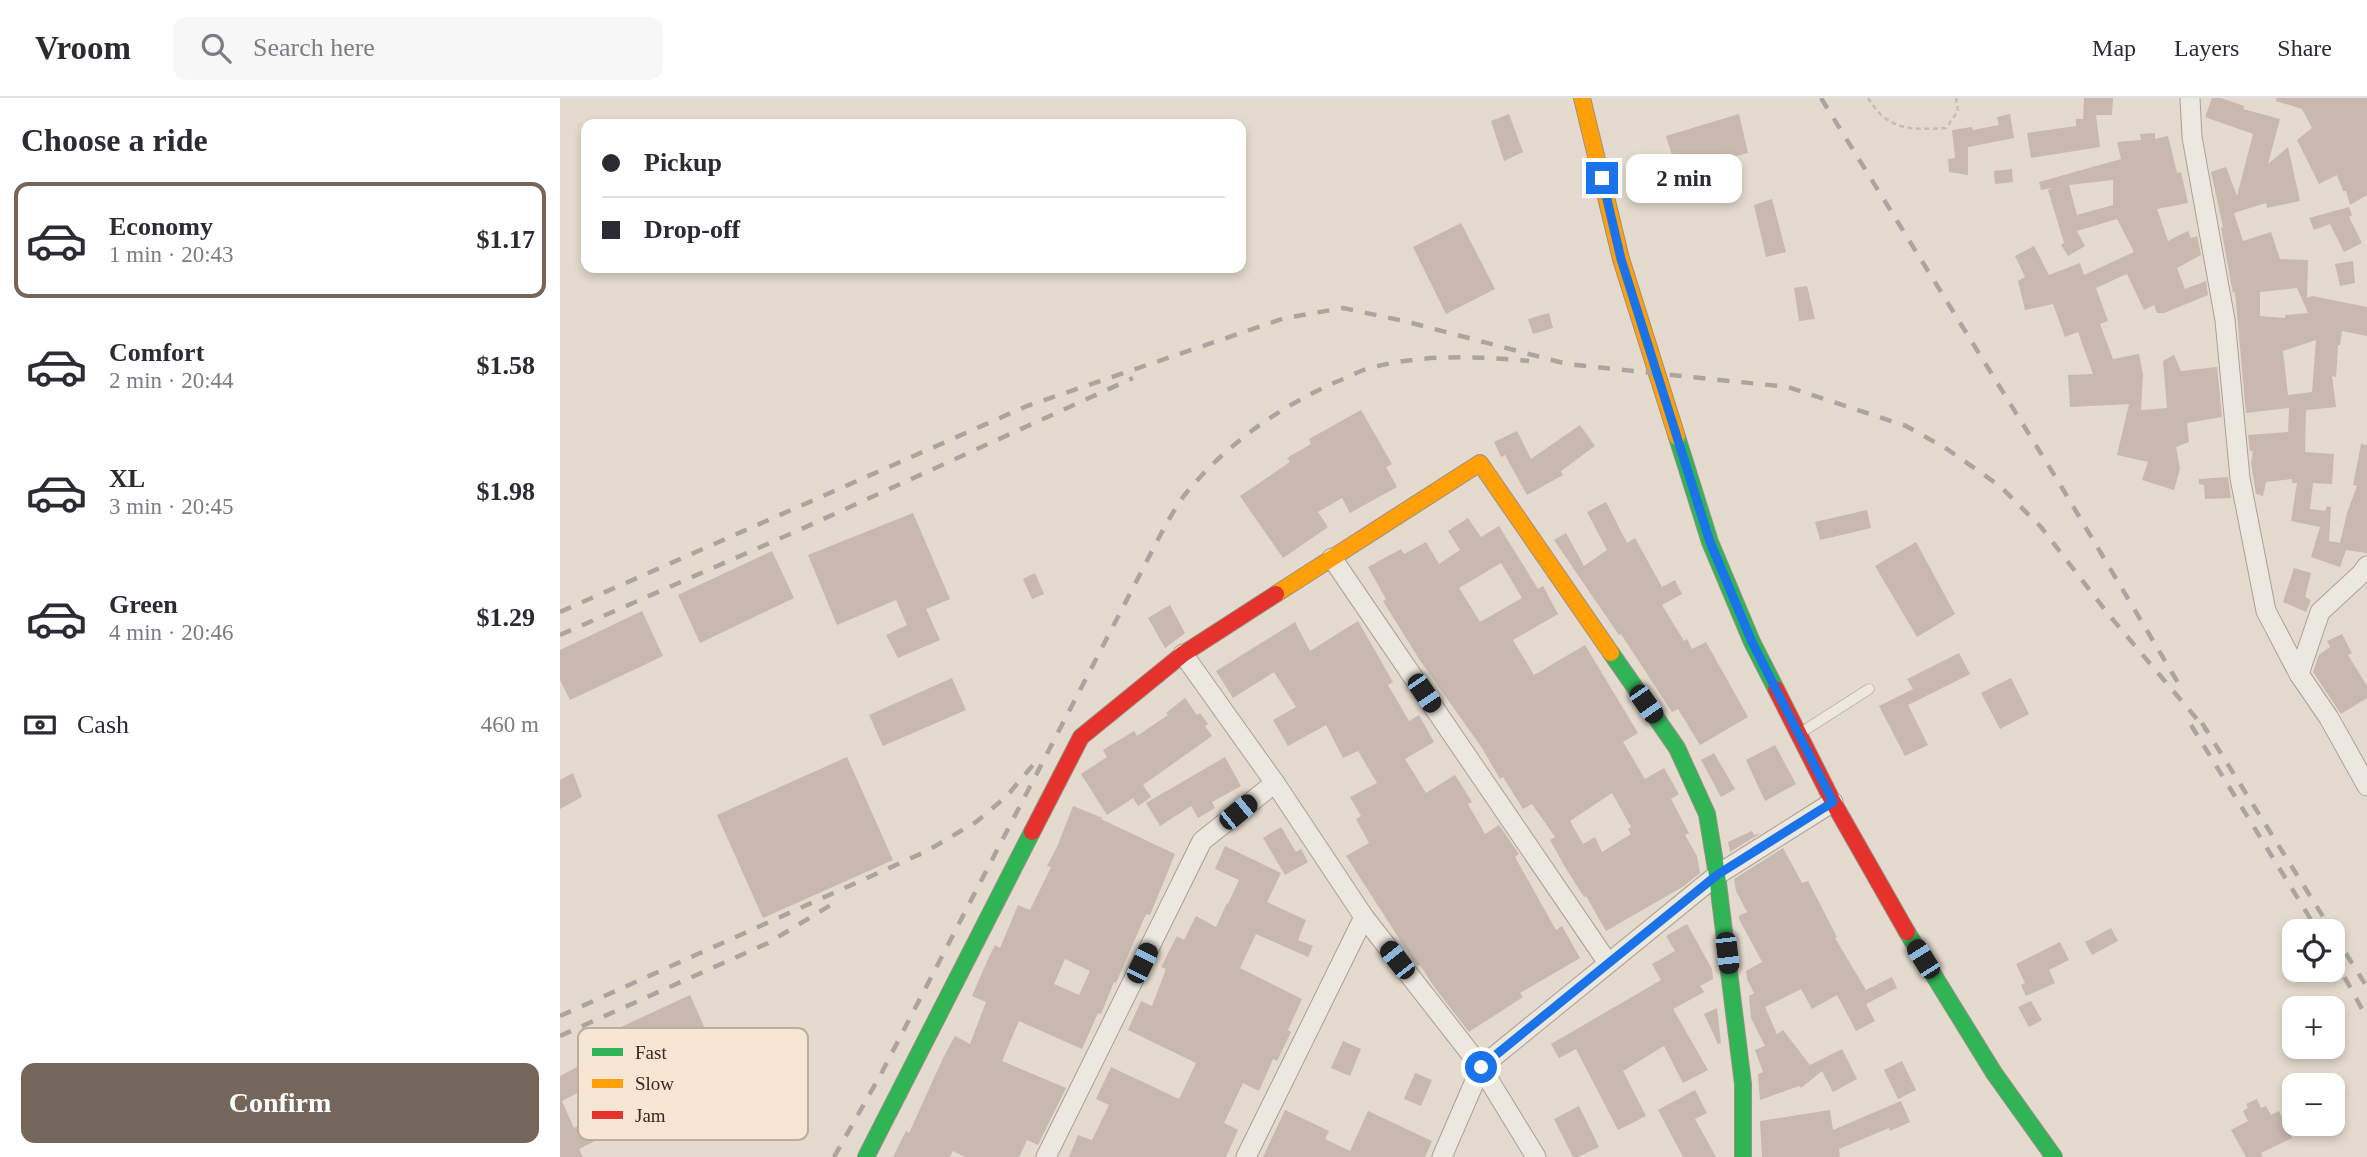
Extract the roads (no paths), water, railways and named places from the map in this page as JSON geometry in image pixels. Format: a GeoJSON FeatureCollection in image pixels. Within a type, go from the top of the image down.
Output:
{"type":"FeatureCollection","features":[{"type":"Feature","properties":{"kind":"main road"},"geometry":{"type":"LineString","coordinates":[[1582,98],[1621,259],[1710,542],[1752,642],[1833,802],[1916,948],[1994,1073],[2054,1157]]}},
{"type":"Feature","properties":{"kind":"main road"},"geometry":{"type":"LineString","coordinates":[[866,1157],[1081,737],[1183,654],[1479,463],[1676,748],[1707,814],[1742,1084],[1743,1157]]}},
{"type":"Feature","properties":{"kind":"street"},"geometry":{"type":"LineString","coordinates":[[2190,98],[2192,137],[2225,320],[2240,478],[2266,611],[2299,674],[2329,718],[2367,786]]}},
{"type":"Feature","properties":{"kind":"street"},"geometry":{"type":"LineString","coordinates":[[1332,558],[1608,963]]}},
{"type":"Feature","properties":{"kind":"street"},"geometry":{"type":"LineString","coordinates":[[2299,674],[2320,612],[2361,575],[2367,566]]}},
{"type":"Feature","properties":{"kind":"street"},"geometry":{"type":"LineString","coordinates":[[1183,654],[1275,782],[1364,917],[1481,1067],[1536,1157]]}},
{"type":"Feature","properties":{"kind":"street"},"geometry":{"type":"LineString","coordinates":[[1046,1157],[1202,841],[1275,782]]}},
{"type":"Feature","properties":{"kind":"street"},"geometry":{"type":"LineString","coordinates":[[1442,1157],[1481,1067],[1717,875],[1833,802]]}},
{"type":"Feature","properties":{"kind":"street"},"geometry":{"type":"LineString","coordinates":[[1246,1157],[1364,917]]}},
{"type":"Feature","properties":{"kind":"lane"},"geometry":{"type":"LineString","coordinates":[[1800,734],[1869,688]]}},
{"type":"Feature","properties":{"kind":"railway"},"geometry":{"type":"LineString","coordinates":[[1821,98],[2058,481],[2180,686]]}},
{"type":"Feature","properties":{"kind":"railway"},"geometry":{"type":"LineString","coordinates":[[560,612],[1027,406],[1285,318],[1343,308],[1404,321],[1567,364],[1788,387],[1906,426],[1947,449],[2000,486],[2041,527],[2109,615],[2207,731]]}},
{"type":"Feature","properties":{"kind":"railway"},"geometry":{"type":"LineString","coordinates":[[834,1157],[881,1074],[1164,528],[1187,492],[1219,458],[1255,428],[1294,403],[1361,371],[1390,363],[1429,358],[1469,357],[1529,361]]}},
{"type":"Feature","properties":{"kind":"railway"},"geometry":{"type":"LineString","coordinates":[[560,635],[1133,378]]}},
{"type":"Feature","properties":{"kind":"railway"},"geometry":{"type":"LineString","coordinates":[[2202,723],[2324,919]]}},
{"type":"Feature","properties":{"kind":"railway"},"geometry":{"type":"LineString","coordinates":[[2191,725],[2311,919]]}},
{"type":"Feature","properties":{"kind":"railway"},"geometry":{"type":"LineString","coordinates":[[560,1016],[927,851],[976,822],[1007,796],[1037,760]]}},
{"type":"Feature","properties":{"kind":"railway"},"geometry":{"type":"LineString","coordinates":[[560,1036],[768,943],[839,900]]}},
{"type":"Feature","properties":{"kind":"railway"},"geometry":{"type":"LineString","coordinates":[[2345,952],[2367,987]]}},
{"type":"Feature","properties":{"kind":"railway"},"geometry":{"type":"LineString","coordinates":[[2345,978],[2367,1018]]}}]}
